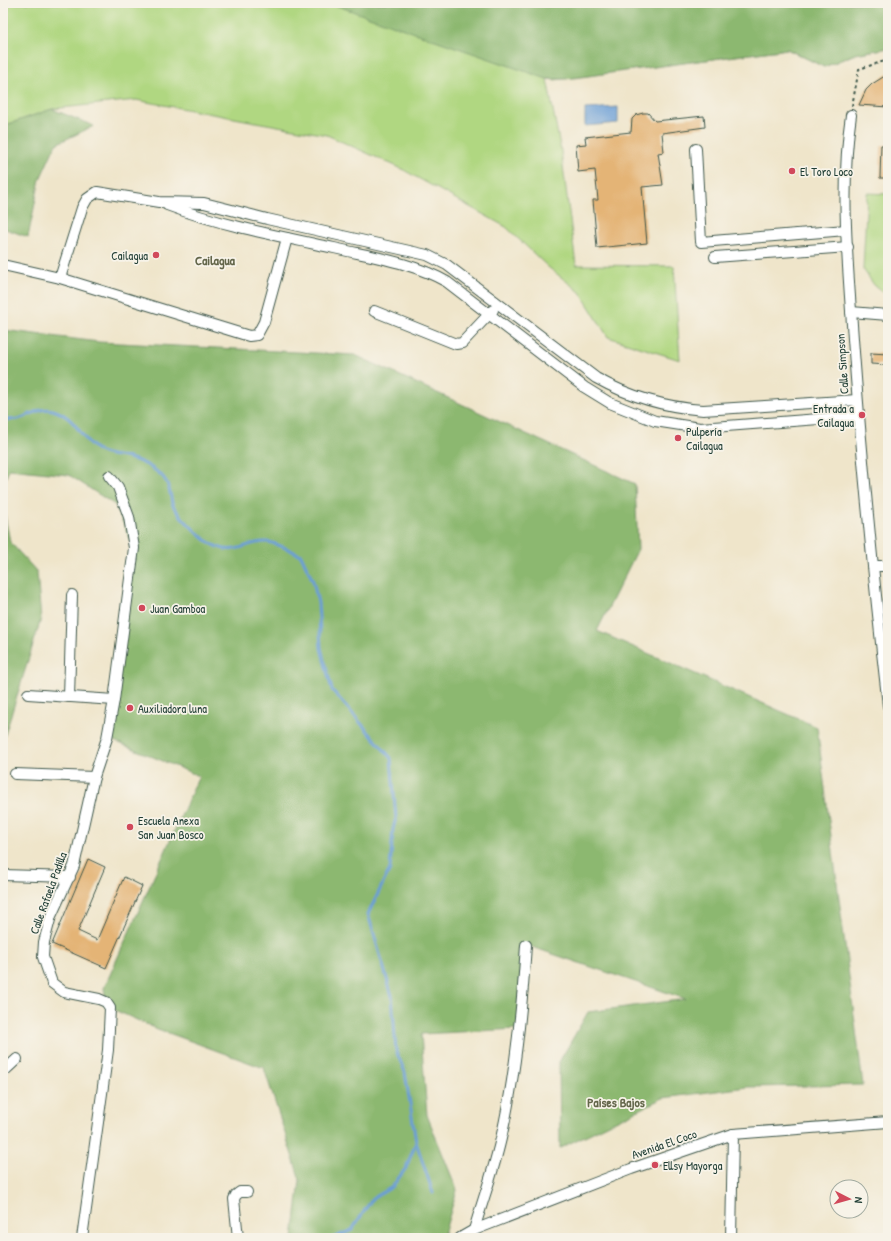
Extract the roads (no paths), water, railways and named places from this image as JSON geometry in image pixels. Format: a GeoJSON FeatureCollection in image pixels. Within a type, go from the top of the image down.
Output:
{"type":"FeatureCollection","features":[{"type":"Feature","properties":{"kind":"street","name":"Calle Simpson"},"geometry":{"type":"LineString","coordinates":[[851,116],[845,168],[846,230],[851,312],[858,416],[888,699]]}},
{"type":"Feature","properties":{"kind":"street"},"geometry":{"type":"LineString","coordinates":[[696,148],[701,242],[846,230]]}},
{"type":"Feature","properties":{"kind":"street"},"geometry":{"type":"LineString","coordinates":[[60,278],[82,208],[87,199],[97,192],[159,202],[204,203],[267,220],[427,255],[447,265],[591,374],[616,389],[644,400],[679,408],[703,410],[857,400]]}},
{"type":"Feature","properties":{"kind":"street"},"geometry":{"type":"LineString","coordinates":[[159,202],[200,217],[397,262],[429,272],[446,282],[490,314],[584,387],[621,408],[655,421],[700,428],[858,416]]}},
{"type":"Feature","properties":{"kind":"street"},"geometry":{"type":"LineString","coordinates":[[264,232],[267,220]]}},
{"type":"Feature","properties":{"kind":"street"},"geometry":{"type":"LineString","coordinates":[[3,265],[60,278],[249,336],[257,335],[264,322],[287,238]]}},
{"type":"Feature","properties":{"kind":"street"},"geometry":{"type":"LineString","coordinates":[[715,256],[848,247]]}},
{"type":"Feature","properties":{"kind":"street"},"geometry":{"type":"LineString","coordinates":[[374,310],[456,344],[462,343],[498,304]]}},
{"type":"Feature","properties":{"kind":"street"},"geometry":{"type":"LineString","coordinates":[[851,312],[888,315]]}},
{"type":"Feature","properties":{"kind":"street"},"geometry":{"type":"LineString","coordinates":[[743,407],[744,424]]}},
{"type":"Feature","properties":{"kind":"street","name":"Calle Rafaela Padilla"},"geometry":{"type":"LineString","coordinates":[[82,1238],[108,1050],[111,1018],[110,1008],[106,1002],[100,998],[64,992],[52,982],[47,971],[44,957],[46,930],[70,877],[94,777],[107,738],[114,700],[134,548],[129,518],[118,487],[109,476]]}},
{"type":"Feature","properties":{"kind":"street"},"geometry":{"type":"LineString","coordinates":[[873,566],[888,566]]}},
{"type":"Feature","properties":{"kind":"street"},"geometry":{"type":"LineString","coordinates":[[69,697],[72,595]]}},
{"type":"Feature","properties":{"kind":"street"},"geometry":{"type":"LineString","coordinates":[[28,694],[114,700]]}},
{"type":"Feature","properties":{"kind":"street"},"geometry":{"type":"LineString","coordinates":[[15,774],[94,777]]}},
{"type":"Feature","properties":{"kind":"street"},"geometry":{"type":"LineString","coordinates":[[3,875],[70,877]]}},
{"type":"Feature","properties":{"kind":"street"},"geometry":{"type":"LineString","coordinates":[[474,1230],[502,1135],[510,1090],[522,998],[526,945]]}},
{"type":"Feature","properties":{"kind":"street"},"geometry":{"type":"LineString","coordinates":[[3,1072],[17,1059]]}},
{"type":"Feature","properties":{"kind":"street","name":"Avenida El Coco"},"geometry":{"type":"LineString","coordinates":[[460,1238],[474,1230],[631,1169],[733,1134],[888,1122]]}},
{"type":"Feature","properties":{"kind":"street"},"geometry":{"type":"LineString","coordinates":[[731,1238],[733,1134]]}},
{"type":"Feature","properties":{"kind":"street"},"geometry":{"type":"LineString","coordinates":[[238,1238],[234,1200],[236,1195],[240,1192],[247,1192]]}},
{"type":"Feature","properties":{"kind":"water"},"geometry":{"type":"Polygon","coordinates":[[[618,107],[618,123],[585,126],[585,109],[618,107]]]}},
{"type":"Feature","properties":{"kind":"waterway"},"geometry":{"type":"LineString","coordinates":[[3,419],[18,419],[44,409],[53,410],[68,418],[86,440],[97,450],[105,454],[125,457],[138,461],[161,475],[167,484],[174,507],[183,519],[212,544],[220,548],[234,549],[259,542],[267,542],[280,545],[301,555],[313,581],[318,603],[321,648],[332,690],[391,758],[396,818],[393,829],[390,869],[368,914],[392,996],[396,1051],[405,1072],[416,1142],[433,1193]]}},
{"type":"Feature","properties":{"kind":"waterway"},"geometry":{"type":"LineString","coordinates":[[3,615],[5,619],[5,660],[3,665]]}},
{"type":"Feature","properties":{"kind":"waterway"},"geometry":{"type":"LineString","coordinates":[[333,1238],[352,1230],[372,1199],[392,1187],[406,1168],[416,1142]]}},
{"type":"Feature","properties":{"kind":"place","name":"El Toro Loco"},"geometry":{"type":"Point","coordinates":[792,171]}},
{"type":"Feature","properties":{"kind":"place","name":"Cailagua"},"geometry":{"type":"Point","coordinates":[156,255]}},
{"type":"Feature","properties":{"kind":"place","name":"Entrada a Cailagua"},"geometry":{"type":"Point","coordinates":[862,415]}},
{"type":"Feature","properties":{"kind":"place","name":"Pulpería Cailagua"},"geometry":{"type":"Point","coordinates":[678,438]}},
{"type":"Feature","properties":{"kind":"place","name":"Juan Gamboa"},"geometry":{"type":"Point","coordinates":[142,608]}},
{"type":"Feature","properties":{"kind":"place","name":"Auxiliadora luna"},"geometry":{"type":"Point","coordinates":[130,708]}},
{"type":"Feature","properties":{"kind":"place","name":"Escuela Anexa San Juan Bosco"},"geometry":{"type":"Point","coordinates":[130,827]}},
{"type":"Feature","properties":{"kind":"place","name":"Ellsy Mayorga"},"geometry":{"type":"Point","coordinates":[655,1165]}},
{"type":"Feature","properties":{"kind":"district","name":"Cailagua"},"geometry":{"type":"Point","coordinates":[215,260]}},
{"type":"Feature","properties":{"kind":"district","name":"Países Bajos"},"geometry":{"type":"Point","coordinates":[616,1102]}}]}
